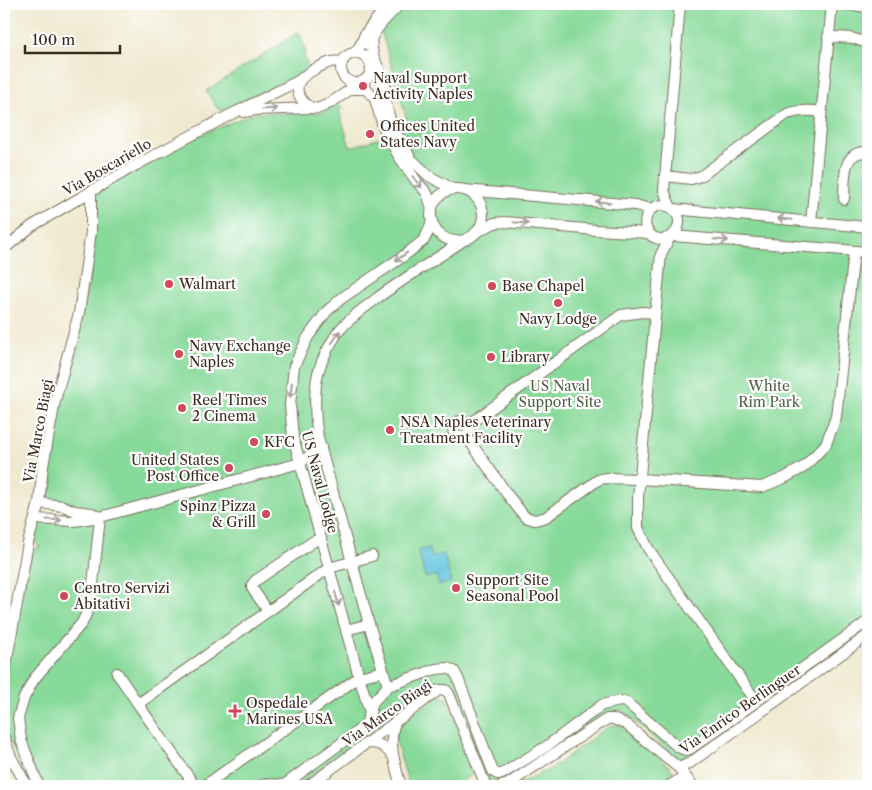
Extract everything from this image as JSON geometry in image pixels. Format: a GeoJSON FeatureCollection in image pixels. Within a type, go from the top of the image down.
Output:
{"type":"FeatureCollection","features":[{"type":"Feature","properties":{"kind":"street"},"geometry":{"type":"LineString","coordinates":[[360,55],[361,44],[365,34],[388,4]]}},
{"type":"Feature","properties":{"kind":"street"},"geometry":{"type":"LineString","coordinates":[[360,55],[380,25],[400,4]]}},
{"type":"Feature","properties":{"kind":"street"},"geometry":{"type":"LineString","coordinates":[[388,686],[352,562],[321,447],[315,417],[315,394],[318,373],[326,352],[339,331],[356,314],[397,284],[464,240],[494,223],[505,222],[652,235],[662,239],[676,232],[679,222],[676,212],[672,208],[664,190],[680,4]]}},
{"type":"Feature","properties":{"kind":"street"},"geometry":{"type":"LineString","coordinates":[[811,222],[832,4]]}},
{"type":"Feature","properties":{"kind":"street"},"geometry":{"type":"LineString","coordinates":[[840,4],[868,7]]}},
{"type":"Feature","properties":{"kind":"street"},"geometry":{"type":"LineString","coordinates":[[828,37],[850,37],[868,44]]}},
{"type":"Feature","properties":{"kind":"street"},"geometry":{"type":"LineString","coordinates":[[370,40],[375,72]]}},
{"type":"Feature","properties":{"kind":"street"},"geometry":{"type":"LineString","coordinates":[[375,72],[361,82],[352,82],[344,77],[341,68],[342,62],[347,56],[360,55],[368,60],[386,89],[391,124],[411,159],[429,176],[471,193],[477,198],[483,212],[480,227],[475,234]]}},
{"type":"Feature","properties":{"kind":"street","name":"Via Boscariello"},"geometry":{"type":"LineString","coordinates":[[4,249],[32,226],[136,165],[300,80],[332,61],[342,62]]}},
{"type":"Feature","properties":{"kind":"street"},"geometry":{"type":"LineString","coordinates":[[300,80],[297,88],[299,96],[304,103],[313,107]]}},
{"type":"Feature","properties":{"kind":"street","name":"Via Boscariello"},"geometry":{"type":"LineString","coordinates":[[228,116],[256,110],[319,108],[361,82]]}},
{"type":"Feature","properties":{"kind":"street"},"geometry":{"type":"LineString","coordinates":[[351,89],[366,89],[375,98],[386,133],[398,155],[427,193],[432,209]]}},
{"type":"Feature","properties":{"kind":"street"},"geometry":{"type":"LineString","coordinates":[[665,176],[691,179],[701,176],[787,114],[804,110],[821,112]]}},
{"type":"Feature","properties":{"kind":"street"},"geometry":{"type":"LineString","coordinates":[[844,199],[848,159],[855,154],[868,152]]}},
{"type":"Feature","properties":{"kind":"street"},"geometry":{"type":"LineString","coordinates":[[464,240],[456,241],[441,235],[435,229],[432,221],[434,202],[446,191],[459,189],[652,208],[662,205],[672,208],[868,227]]}},
{"type":"Feature","properties":{"kind":"street"},"geometry":{"type":"LineString","coordinates":[[661,254],[652,235],[646,229],[646,218],[664,190]]}},
{"type":"Feature","properties":{"kind":"street","name":"Via Marco Biagi"},"geometry":{"type":"LineString","coordinates":[[4,675],[28,543],[39,503],[43,466],[55,401],[79,313],[91,232],[91,191]]}},
{"type":"Feature","properties":{"kind":"street","name":"US Naval Lodge"},"geometry":{"type":"LineString","coordinates":[[370,712],[293,437],[290,405],[294,366],[308,337],[328,311],[342,298],[424,240],[432,221]]}},
{"type":"Feature","properties":{"kind":"street"},"geometry":{"type":"LineString","coordinates":[[671,236],[868,252]]}},
{"type":"Feature","properties":{"kind":"street"},"geometry":{"type":"LineString","coordinates":[[671,236],[661,254],[639,479],[638,528],[649,550],[756,701]]}},
{"type":"Feature","properties":{"kind":"street"},"geometry":{"type":"LineString","coordinates":[[655,313],[643,312],[621,315],[467,430],[507,494],[525,517],[535,520],[546,517],[598,480],[605,478],[762,487],[804,467],[826,444],[836,417],[854,251]]}},
{"type":"Feature","properties":{"kind":"street"},"geometry":{"type":"LineString","coordinates":[[35,519],[74,521],[100,517],[300,463],[321,447]]}},
{"type":"Feature","properties":{"kind":"street"},"geometry":{"type":"LineString","coordinates":[[39,503],[63,506],[75,511],[92,513],[100,517]]}},
{"type":"Feature","properties":{"kind":"street"},"geometry":{"type":"LineString","coordinates":[[39,786],[21,740],[18,718],[24,698],[34,679],[82,623],[91,603],[100,517]]}},
{"type":"Feature","properties":{"kind":"street"},"geometry":{"type":"LineString","coordinates":[[268,611],[252,588],[254,582],[314,541],[321,539]]}},
{"type":"Feature","properties":{"kind":"street"},"geometry":{"type":"LineString","coordinates":[[138,704],[329,568],[372,556]]}},
{"type":"Feature","properties":{"kind":"street"},"geometry":{"type":"LineString","coordinates":[[261,786],[265,784],[284,785],[366,725],[373,702],[388,686],[436,669],[448,668],[454,671],[490,764],[493,771],[497,774],[502,774],[547,746],[602,705],[620,701],[626,702],[678,747],[685,750],[690,749],[868,621]]}},
{"type":"Feature","properties":{"kind":"street"},"geometry":{"type":"LineString","coordinates":[[346,630],[369,624]]}},
{"type":"Feature","properties":{"kind":"street","name":"Via Enrico Berlinguer"},"geometry":{"type":"LineString","coordinates":[[669,786],[690,763],[736,732],[868,635]]}},
{"type":"Feature","properties":{"kind":"street"},"geometry":{"type":"LineString","coordinates":[[204,786],[359,677],[383,671]]}},
{"type":"Feature","properties":{"kind":"street"},"geometry":{"type":"LineString","coordinates":[[117,673],[195,786]]}},
{"type":"Feature","properties":{"kind":"street","name":"Via Marco Biagi"},"geometry":{"type":"LineString","coordinates":[[308,786],[367,743],[387,733],[395,723],[439,690],[446,690],[486,786]]}},
{"type":"Feature","properties":{"kind":"street","name":"Via Enrico Berlinguer"},"geometry":{"type":"LineString","coordinates":[[501,786],[508,784],[607,719],[627,724],[682,772]]}},
{"type":"Feature","properties":{"kind":"street"},"geometry":{"type":"LineString","coordinates":[[382,744],[387,733]]}},
{"type":"Feature","properties":{"kind":"street"},"geometry":{"type":"LineString","coordinates":[[387,733],[401,786]]}},
{"type":"Feature","properties":{"kind":"street"},"geometry":{"type":"LineString","coordinates":[[4,738],[11,757],[27,786]]}},
{"type":"Feature","properties":{"kind":"street"},"geometry":{"type":"LineString","coordinates":[[367,743],[382,744],[393,756]]}},
{"type":"Feature","properties":{"kind":"street"},"geometry":{"type":"LineString","coordinates":[[682,772],[692,786]]}},
{"type":"Feature","properties":{"kind":"green space","name":"US Naval Support Site"},"geometry":{"type":"Polygon","coordinates":[[[404,4],[868,4],[868,631],[683,764],[622,710],[603,715],[545,758],[499,784],[489,779],[449,682],[442,679],[297,786],[30,786],[4,728],[4,691],[8,657],[31,554],[40,547],[35,543],[37,524],[39,525],[41,519],[70,520],[71,508],[41,505],[59,394],[89,282],[96,210],[94,194],[183,142],[254,113],[321,113],[337,104],[343,107],[339,110],[350,147],[408,127],[381,30],[404,4]]]}},
{"type":"Feature","properties":{"kind":"green space"},"geometry":{"type":"Polygon","coordinates":[[[299,32],[306,52],[304,54],[309,70],[293,80],[240,103],[222,110],[217,108],[206,91],[299,32]]]}},
{"type":"Feature","properties":{"kind":"green space"},"geometry":{"type":"Polygon","coordinates":[[[438,695],[446,697],[475,773],[454,786],[409,786],[395,738],[398,727],[401,722],[438,695]]]}},
{"type":"Feature","properties":{"kind":"green space"},"geometry":{"type":"Polygon","coordinates":[[[612,725],[619,725],[670,767],[673,772],[669,779],[659,786],[514,786],[552,768],[612,725]]]}},
{"type":"Feature","properties":{"kind":"water"},"geometry":{"type":"Polygon","coordinates":[[[429,548],[432,557],[444,554],[451,582],[439,585],[436,575],[425,578],[418,551],[429,548]]]}},
{"type":"Feature","properties":{"kind":"place","name":"Naval Support Activity Naples"},"geometry":{"type":"Point","coordinates":[363,86]}},
{"type":"Feature","properties":{"kind":"place","name":"Offices United States Navy"},"geometry":{"type":"Point","coordinates":[370,134]}},
{"type":"Feature","properties":{"kind":"place","name":"Walmart"},"geometry":{"type":"Point","coordinates":[169,284]}},
{"type":"Feature","properties":{"kind":"place","name":"Base Chapel"},"geometry":{"type":"Point","coordinates":[492,286]}},
{"type":"Feature","properties":{"kind":"place","name":"Navy Lodge"},"geometry":{"type":"Point","coordinates":[558,303]}},
{"type":"Feature","properties":{"kind":"place","name":"Navy Exchange Naples"},"geometry":{"type":"Point","coordinates":[179,354]}},
{"type":"Feature","properties":{"kind":"place","name":"Library"},"geometry":{"type":"Point","coordinates":[491,357]}},
{"type":"Feature","properties":{"kind":"place","name":"Reel Times 2 Cinema"},"geometry":{"type":"Point","coordinates":[182,408]}},
{"type":"Feature","properties":{"kind":"place","name":"NSA Naples Veterinary Treatment Facility"},"geometry":{"type":"Point","coordinates":[390,430]}},
{"type":"Feature","properties":{"kind":"place","name":"KFC"},"geometry":{"type":"Point","coordinates":[254,442]}},
{"type":"Feature","properties":{"kind":"place","name":"United States Post Office"},"geometry":{"type":"Point","coordinates":[229,468]}},
{"type":"Feature","properties":{"kind":"place","name":"Spinz Pizza & Grill"},"geometry":{"type":"Point","coordinates":[266,514]}},
{"type":"Feature","properties":{"kind":"place","name":"Support Site Seasonal Pool"},"geometry":{"type":"Point","coordinates":[456,588]}},
{"type":"Feature","properties":{"kind":"place","name":"Centro Servizi Abitativi"},"geometry":{"type":"Point","coordinates":[64,596]}},
{"type":"Feature","properties":{"kind":"place","name":"Ospedale Marines USA"},"geometry":{"type":"Point","coordinates":[235,711]}},
{"type":"Feature","properties":{"kind":"park label","name":"White Rim Park"},"geometry":{"type":"Point","coordinates":[769,394]}}]}
